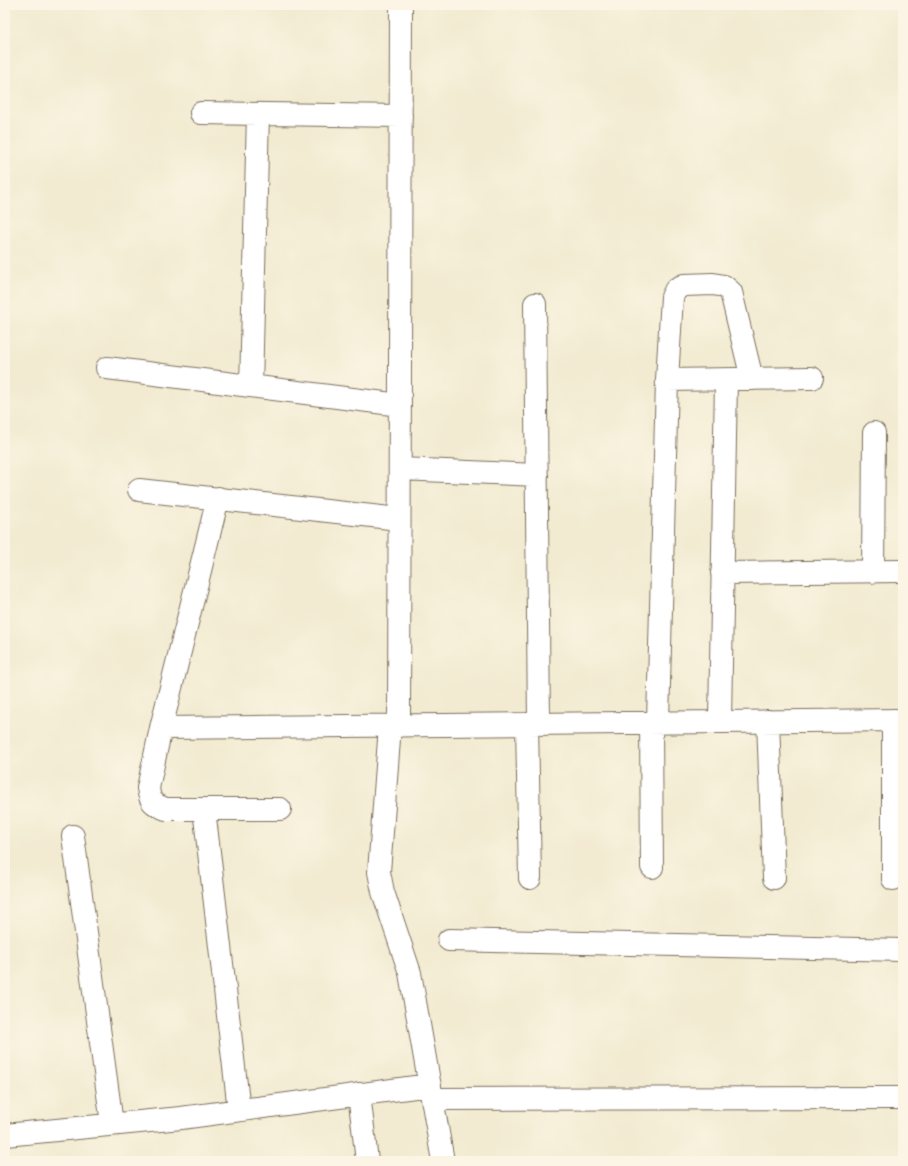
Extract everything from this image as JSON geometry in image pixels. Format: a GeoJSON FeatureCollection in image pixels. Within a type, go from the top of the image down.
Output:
{"type":"FeatureCollection","features":[{"type":"Feature","properties":{"kind":"street"},"geometry":{"type":"LineString","coordinates":[[402,5],[400,469],[394,726],[379,872],[383,892],[410,973],[443,1161]]}},
{"type":"Feature","properties":{"kind":"street"},"geometry":{"type":"LineString","coordinates":[[201,113],[401,116]]}},
{"type":"Feature","properties":{"kind":"street"},"geometry":{"type":"LineString","coordinates":[[251,386],[258,114]]}},
{"type":"Feature","properties":{"kind":"street"},"geometry":{"type":"LineString","coordinates":[[652,867],[654,722],[667,380],[672,297],[676,289],[684,285],[713,284],[724,286],[731,292],[752,379]]}},
{"type":"Feature","properties":{"kind":"street"},"geometry":{"type":"LineString","coordinates":[[530,878],[537,475],[535,304]]}},
{"type":"Feature","properties":{"kind":"street"},"geometry":{"type":"LineString","coordinates":[[107,368],[400,405]]}},
{"type":"Feature","properties":{"kind":"street"},"geometry":{"type":"LineString","coordinates":[[667,380],[812,378]]}},
{"type":"Feature","properties":{"kind":"street"},"geometry":{"type":"LineString","coordinates":[[720,721],[726,380]]}},
{"type":"Feature","properties":{"kind":"street"},"geometry":{"type":"LineString","coordinates":[[873,572],[874,433]]}},
{"type":"Feature","properties":{"kind":"street"},"geometry":{"type":"LineString","coordinates":[[400,469],[537,475]]}},
{"type":"Feature","properties":{"kind":"street"},"geometry":{"type":"LineString","coordinates":[[139,490],[399,519]]}},
{"type":"Feature","properties":{"kind":"street"},"geometry":{"type":"LineString","coordinates":[[218,498],[161,728],[148,788],[149,798],[156,805],[166,809],[280,809]]}},
{"type":"Feature","properties":{"kind":"street"},"geometry":{"type":"LineString","coordinates":[[722,572],[903,572]]}},
{"type":"Feature","properties":{"kind":"street"},"geometry":{"type":"LineString","coordinates":[[161,728],[898,720],[893,879]]}},
{"type":"Feature","properties":{"kind":"street"},"geometry":{"type":"LineString","coordinates":[[768,721],[774,878]]}},
{"type":"Feature","properties":{"kind":"street"},"geometry":{"type":"LineString","coordinates":[[204,809],[239,1110]]}},
{"type":"Feature","properties":{"kind":"street"},"geometry":{"type":"LineString","coordinates":[[73,836],[112,1124]]}},
{"type":"Feature","properties":{"kind":"street"},"geometry":{"type":"LineString","coordinates":[[449,940],[903,950]]}},
{"type":"Feature","properties":{"kind":"street"},"geometry":{"type":"LineString","coordinates":[[5,1135],[239,1110],[359,1094],[431,1092],[903,1098]]}},
{"type":"Feature","properties":{"kind":"street"},"geometry":{"type":"LineString","coordinates":[[359,1094],[367,1161]]}}]}
